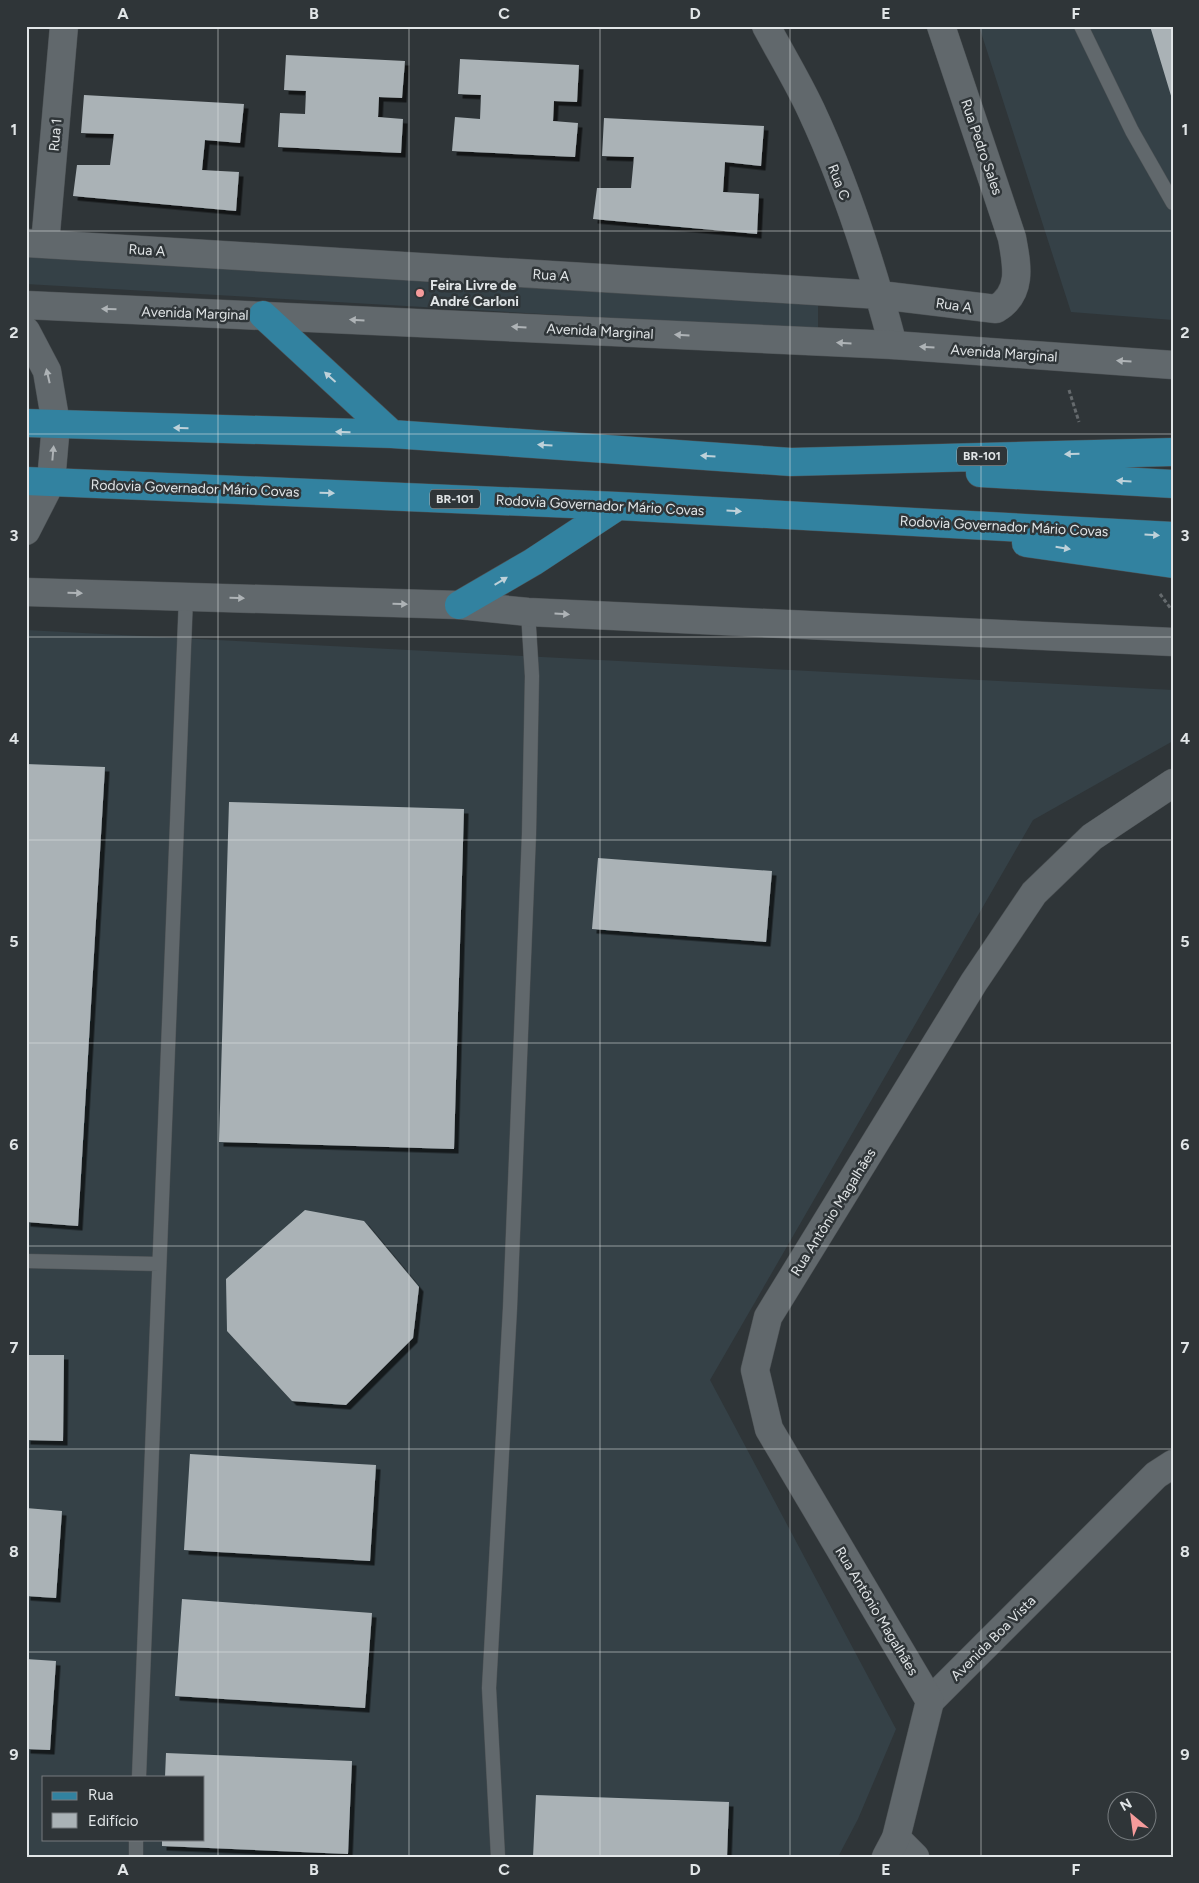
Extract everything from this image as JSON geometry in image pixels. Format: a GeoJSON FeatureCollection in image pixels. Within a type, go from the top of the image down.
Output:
{"type":"FeatureCollection","features":[{"type":"Feature","properties":{"kind":"main road"},"geometry":{"type":"LineString","coordinates":[[263,315],[392,434]]}},
{"type":"Feature","properties":{"kind":"main road","name":"BR-101"},"geometry":{"type":"LineString","coordinates":[[26,422],[392,434],[791,462],[1173,452]]}},
{"type":"Feature","properties":{"kind":"main road"},"geometry":{"type":"LineString","coordinates":[[791,462],[1173,484]]}},
{"type":"Feature","properties":{"kind":"main road","name":"Rodovia Governador Mário Covas"},"geometry":{"type":"LineString","coordinates":[[38,481],[618,506],[1173,536]]}},
{"type":"Feature","properties":{"kind":"main road"},"geometry":{"type":"LineString","coordinates":[[459,605],[533,562],[618,506]]}},
{"type":"Feature","properties":{"kind":"main road"},"geometry":{"type":"LineString","coordinates":[[859,518],[1173,564]]}},
{"type":"Feature","properties":{"kind":"street","name":"Rua 1"},"geometry":{"type":"LineString","coordinates":[[36,244],[64,26]]}},
{"type":"Feature","properties":{"kind":"street","name":"Rua C"},"geometry":{"type":"LineString","coordinates":[[766,26],[811,111],[845,194],[880,295],[893,345]]}},
{"type":"Feature","properties":{"kind":"street","name":"Rua Pedro Sales"},"geometry":{"type":"LineString","coordinates":[[941,26],[1012,238],[1018,269]]}},
{"type":"Feature","properties":{"kind":"street","name":"Rua A"},"geometry":{"type":"LineString","coordinates":[[36,244],[880,295],[996,309],[1006,303],[1013,293],[1018,269]]}},
{"type":"Feature","properties":{"kind":"street","name":"Avenida Marginal"},"geometry":{"type":"LineString","coordinates":[[26,305],[893,345],[1173,365]]}},
{"type":"Feature","properties":{"kind":"street"},"geometry":{"type":"LineString","coordinates":[[26,331],[47,371],[56,424],[38,481],[26,531]]}},
{"type":"Feature","properties":{"kind":"street"},"geometry":{"type":"LineString","coordinates":[[26,592],[459,605],[528,612],[1173,642]]}},
{"type":"Feature","properties":{"kind":"street","name":"Rua Antônio Magalhães"},"geometry":{"type":"LineString","coordinates":[[930,1701],[769,1429],[756,1370],[768,1317],[974,982],[1034,893],[1092,837],[1173,784]]}},
{"type":"Feature","properties":{"kind":"street","name":"Avenida Boa Vista"},"geometry":{"type":"LineString","coordinates":[[930,1701],[1156,1475],[1173,1464]]}},
{"type":"Feature","properties":{"kind":"street"},"geometry":{"type":"LineString","coordinates":[[915,1857],[891,1847],[930,1701]]}},
{"type":"Feature","properties":{"kind":"lane"},"geometry":{"type":"LineString","coordinates":[[1081,26],[1132,131],[1173,202]]}},
{"type":"Feature","properties":{"kind":"lane"},"geometry":{"type":"LineString","coordinates":[[139,1776],[186,597]]}},
{"type":"Feature","properties":{"kind":"lane"},"geometry":{"type":"LineString","coordinates":[[498,1857],[489,1688],[510,1308],[529,834],[532,676],[528,612]]}},
{"type":"Feature","properties":{"kind":"lane"},"geometry":{"type":"LineString","coordinates":[[26,1260],[159,1264]]}},
{"type":"Feature","properties":{"kind":"lane"},"geometry":{"type":"LineString","coordinates":[[136,1840],[136,1857]]}},
{"type":"Feature","properties":{"kind":"shaded area"},"geometry":{"type":"Polygon","coordinates":[[[979,26],[1173,26],[1173,320],[1071,312],[979,26]]]}},
{"type":"Feature","properties":{"kind":"shaded area","name":"Feira Livre de André Carloni"},"geometry":{"type":"Polygon","coordinates":[[[26,257],[818,302],[818,330],[26,284],[26,257]]]}},
{"type":"Feature","properties":{"kind":"shaded area"},"geometry":{"type":"Polygon","coordinates":[[[26,630],[1173,690],[1173,741],[1033,820],[710,1380],[896,1729],[858,1819],[838,1857],[26,1857],[26,630]]]}},
{"type":"Feature","properties":{"kind":"building"},"geometry":{"type":"Polygon","coordinates":[[[1150,26],[1173,26],[1173,99],[1172,99],[1150,26]]]}},
{"type":"Feature","properties":{"kind":"building"},"geometry":{"type":"Polygon","coordinates":[[[286,55],[405,61],[402,98],[379,97],[378,117],[403,119],[401,153],[278,147],[280,113],[305,114],[306,91],[284,90],[286,55]]]}},
{"type":"Feature","properties":{"kind":"building"},"geometry":{"type":"Polygon","coordinates":[[[460,59],[579,65],[577,102],[554,101],[553,121],[578,123],[575,157],[452,151],[455,117],[480,119],[481,95],[458,94],[460,59]]]}},
{"type":"Feature","properties":{"kind":"building"},"geometry":{"type":"Polygon","coordinates":[[[84,95],[244,104],[240,143],[205,140],[202,170],[239,172],[236,211],[73,196],[77,165],[110,165],[114,134],[81,133],[84,95]]]}},
{"type":"Feature","properties":{"kind":"building"},"geometry":{"type":"Polygon","coordinates":[[[604,118],[764,126],[761,166],[725,162],[723,192],[759,194],[757,234],[593,219],[597,188],[631,188],[634,157],[602,156],[604,118]]]}},
{"type":"Feature","properties":{"kind":"building"},"geometry":{"type":"Polygon","coordinates":[[[26,764],[105,767],[78,1226],[26,1222],[26,764]]]}},
{"type":"Feature","properties":{"kind":"building"},"geometry":{"type":"Polygon","coordinates":[[[229,802],[464,809],[454,1149],[219,1142],[229,802]]]}},
{"type":"Feature","properties":{"kind":"building"},"geometry":{"type":"Polygon","coordinates":[[[598,858],[772,871],[766,942],[592,929],[598,858]]]}},
{"type":"Feature","properties":{"kind":"building"},"geometry":{"type":"Polygon","coordinates":[[[305,1210],[364,1221],[419,1287],[413,1338],[346,1405],[292,1401],[227,1331],[226,1279],[305,1210]]]}},
{"type":"Feature","properties":{"kind":"building"},"geometry":{"type":"Polygon","coordinates":[[[26,1355],[64,1355],[63,1441],[26,1440],[26,1355]]]}},
{"type":"Feature","properties":{"kind":"building"},"geometry":{"type":"Polygon","coordinates":[[[190,1454],[376,1465],[370,1561],[184,1550],[190,1454]]]}},
{"type":"Feature","properties":{"kind":"building"},"geometry":{"type":"Polygon","coordinates":[[[26,1508],[62,1511],[56,1598],[26,1596],[26,1508]]]}},
{"type":"Feature","properties":{"kind":"building"},"geometry":{"type":"Polygon","coordinates":[[[182,1599],[372,1613],[365,1708],[175,1696],[182,1599]]]}},
{"type":"Feature","properties":{"kind":"building"},"geometry":{"type":"Polygon","coordinates":[[[26,1659],[56,1661],[50,1750],[26,1749],[26,1659]]]}},
{"type":"Feature","properties":{"kind":"building"},"geometry":{"type":"Polygon","coordinates":[[[166,1753],[352,1761],[348,1854],[162,1846],[162,1840],[205,1840],[205,1776],[165,1776],[166,1753]]]}},
{"type":"Feature","properties":{"kind":"building"},"geometry":{"type":"Polygon","coordinates":[[[536,1795],[729,1802],[727,1857],[533,1857],[536,1795]]]}},
{"type":"Feature","properties":{"kind":"place","name":"Feira Livre de André Carloni"},"geometry":{"type":"Point","coordinates":[420,293]}}]}
